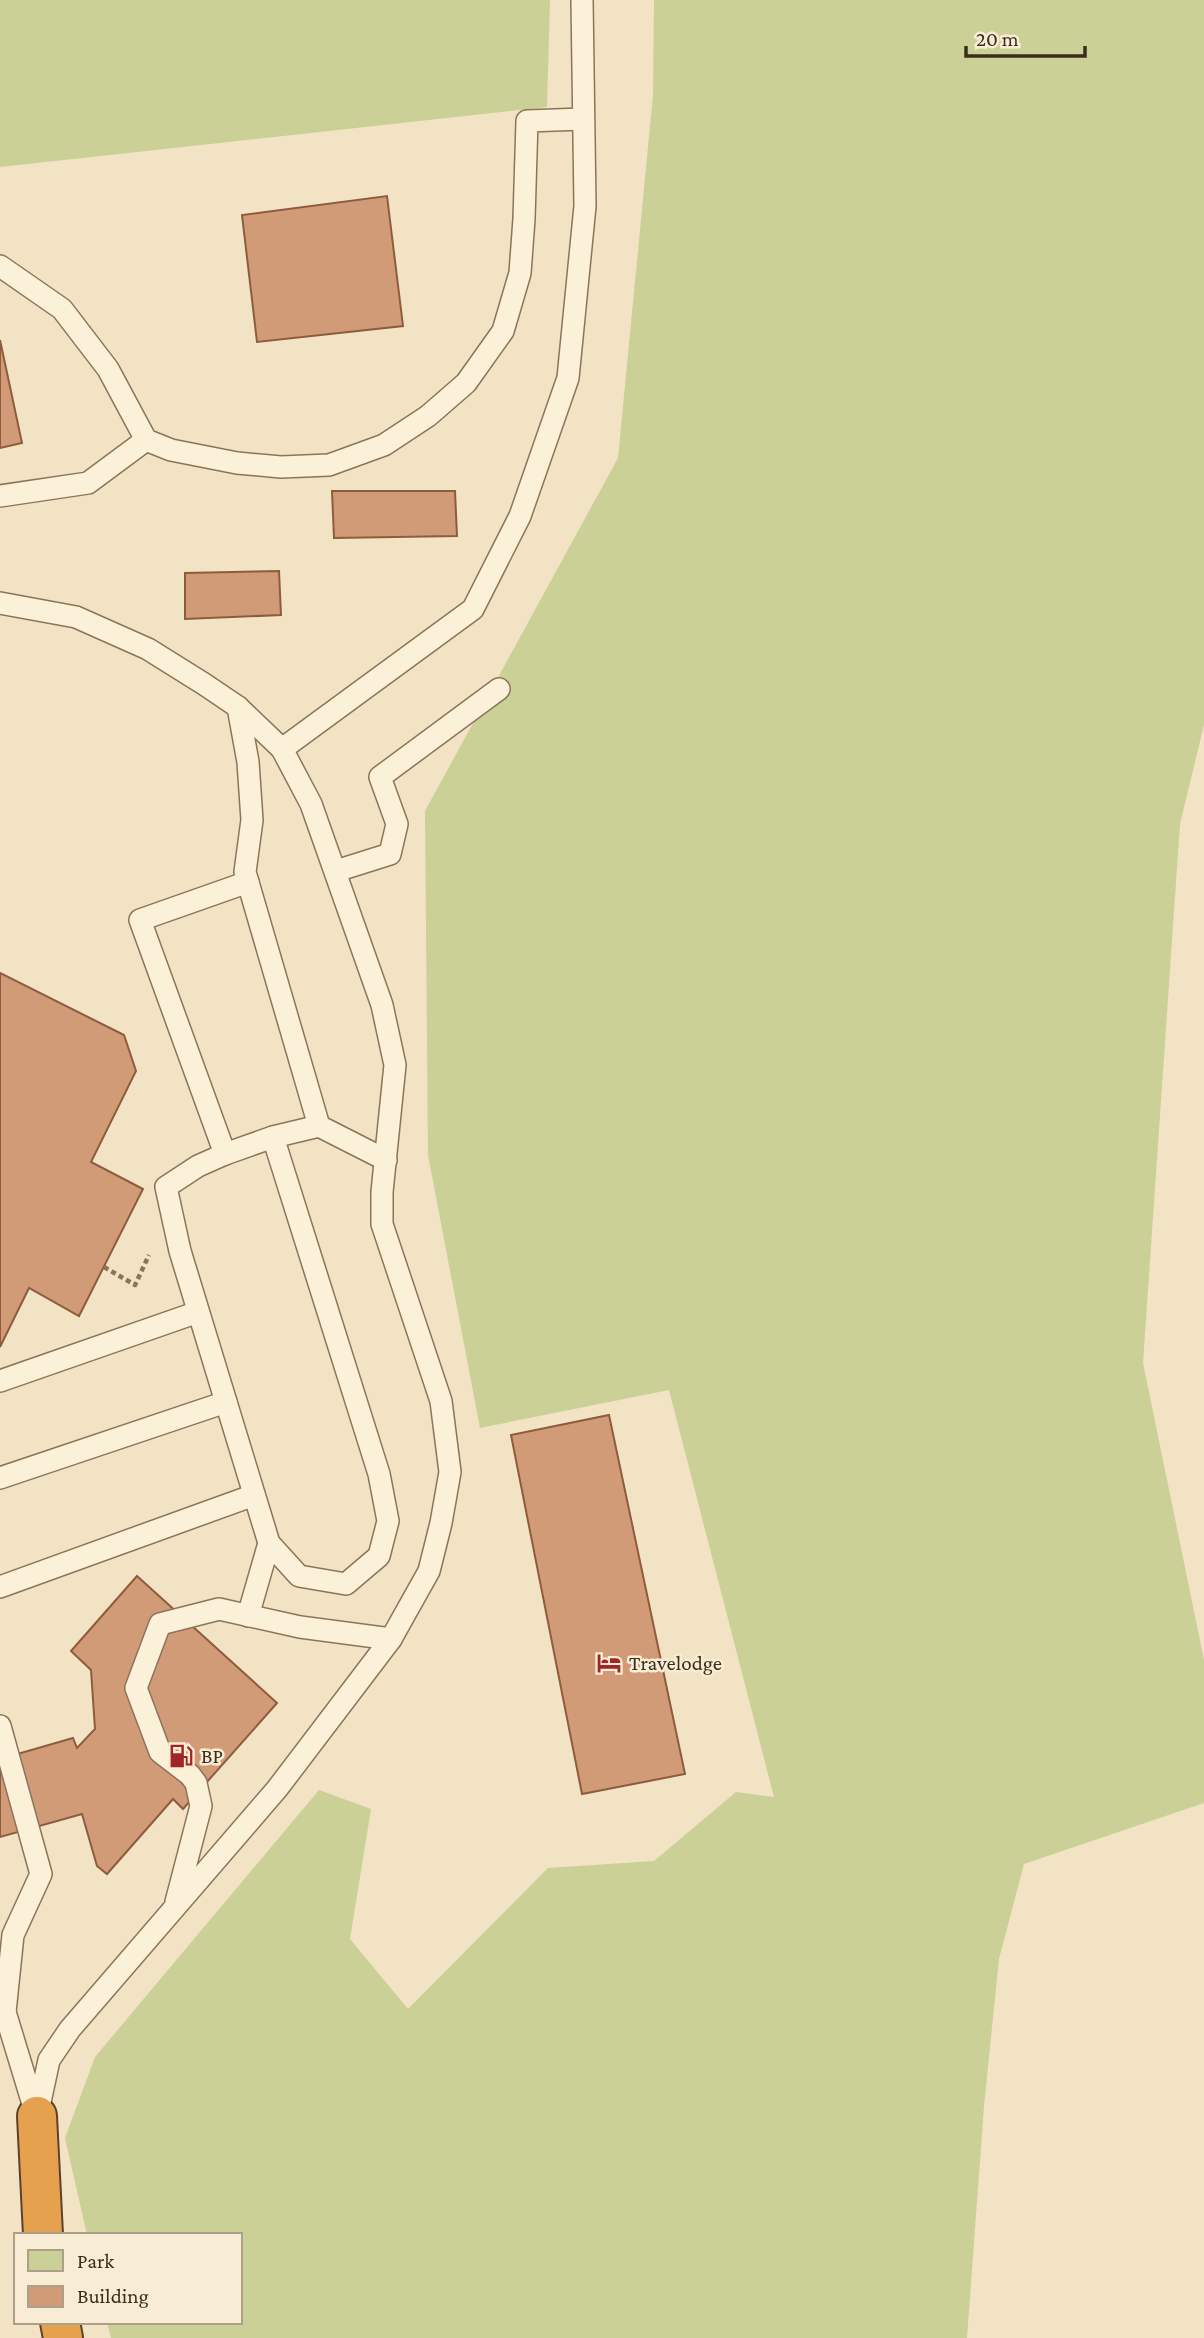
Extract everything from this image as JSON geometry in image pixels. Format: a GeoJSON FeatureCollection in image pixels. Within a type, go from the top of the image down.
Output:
{"type":"FeatureCollection","features":[{"type":"Feature","properties":{"kind":"highway"},"geometry":{"type":"LineString","coordinates":[[37,2116],[43,2233]]}},
{"type":"Feature","properties":{"kind":"lane"},"geometry":{"type":"LineString","coordinates":[[282,749],[473,609],[520,516],[568,378],[585,206],[582,0]]}},
{"type":"Feature","properties":{"kind":"lane"},"geometry":{"type":"LineString","coordinates":[[0,266],[62,309],[108,369],[146,440],[171,450],[237,463],[281,467],[329,465],[384,445],[428,416],[466,383],[503,331],[520,273],[527,121],[583,119]]}},
{"type":"Feature","properties":{"kind":"lane"},"geometry":{"type":"LineString","coordinates":[[0,496],[88,483],[146,440]]}},
{"type":"Feature","properties":{"kind":"lane"},"geometry":{"type":"LineString","coordinates":[[0,603],[76,617],[148,649],[237,707],[282,749],[311,804],[382,1005],[395,1065],[382,1192],[382,1224],[441,1401],[450,1472],[429,1571],[391,1639],[277,1789],[71,2029],[49,2060],[37,2116]]}},
{"type":"Feature","properties":{"kind":"lane"},"geometry":{"type":"LineString","coordinates":[[335,871],[390,854],[397,824],[380,777],[499,689]]}},
{"type":"Feature","properties":{"kind":"lane"},"geometry":{"type":"LineString","coordinates":[[237,707],[248,762],[252,820],[245,872],[319,1126]]}},
{"type":"Feature","properties":{"kind":"lane"},"geometry":{"type":"LineString","coordinates":[[225,1154],[140,920],[248,882]]}},
{"type":"Feature","properties":{"kind":"lane"},"geometry":{"type":"LineString","coordinates":[[273,1137],[379,1474],[388,1521],[379,1556],[346,1584],[299,1576],[269,1543],[198,1312],[166,1187],[198,1166],[225,1154],[273,1137],[319,1126],[386,1160]]}},
{"type":"Feature","properties":{"kind":"lane"},"geometry":{"type":"LineString","coordinates":[[0,1381],[198,1312]]}},
{"type":"Feature","properties":{"kind":"lane"},"geometry":{"type":"LineString","coordinates":[[0,1478],[226,1402]]}},
{"type":"Feature","properties":{"kind":"lane"},"geometry":{"type":"LineString","coordinates":[[0,1587],[254,1495]]}},
{"type":"Feature","properties":{"kind":"lane"},"geometry":{"type":"LineString","coordinates":[[248,1616],[269,1543]]}},
{"type":"Feature","properties":{"kind":"lane"},"geometry":{"type":"LineString","coordinates":[[175,1908],[201,1806],[196,1783],[190,1775],[160,1752],[136,1688],[160,1624],[219,1609],[300,1627],[391,1639]]}},
{"type":"Feature","properties":{"kind":"lane"},"geometry":{"type":"LineString","coordinates":[[0,1726],[41,1874],[13,1935],[3,2007],[37,2116]]}},
{"type":"Feature","properties":{"kind":"path"},"geometry":{"type":"LineString","coordinates":[[104,1267],[135,1284],[163,1224],[173,1220]]}},
{"type":"Feature","properties":{"kind":"green space"},"geometry":{"type":"Polygon","coordinates":[[[0,0],[550,0],[547,107],[0,167],[0,0]]]}},
{"type":"Feature","properties":{"kind":"green space"},"geometry":{"type":"Polygon","coordinates":[[[654,0],[1204,0],[1204,725],[1180,824],[1143,1363],[1204,1660],[1204,1803],[1024,1864],[999,1959],[984,2106],[967,2338],[111,2338],[108,2324],[242,2324],[242,2233],[87,2233],[65,2138],[95,2057],[319,1790],[371,1809],[350,1939],[408,2009],[548,1868],[654,1861],[736,1792],[774,1797],[669,1390],[480,1428],[428,1155],[425,811],[618,458],[653,95],[654,0]]]}},
{"type":"Feature","properties":{"kind":"building"},"geometry":{"type":"Polygon","coordinates":[[[387,196],[403,326],[257,342],[242,215],[387,196]]]}},
{"type":"Feature","properties":{"kind":"building"},"geometry":{"type":"Polygon","coordinates":[[[0,340],[22,443],[0,448],[0,340]]]}},
{"type":"Feature","properties":{"kind":"building"},"geometry":{"type":"Polygon","coordinates":[[[332,491],[455,491],[457,536],[334,538],[332,491]]]}},
{"type":"Feature","properties":{"kind":"building"},"geometry":{"type":"Polygon","coordinates":[[[279,571],[281,615],[185,619],[185,573],[279,571]]]}},
{"type":"Feature","properties":{"kind":"building"},"geometry":{"type":"Polygon","coordinates":[[[0,973],[124,1035],[136,1071],[91,1162],[143,1189],[79,1316],[29,1288],[0,1347],[0,973]]]}},
{"type":"Feature","properties":{"kind":"building","name":"Travelodge"},"geometry":{"type":"Polygon","coordinates":[[[609,1415],[685,1774],[582,1794],[511,1435],[609,1415]]]}},
{"type":"Feature","properties":{"kind":"building"},"geometry":{"type":"Polygon","coordinates":[[[137,1576],[277,1703],[183,1809],[173,1799],[107,1874],[97,1866],[82,1814],[0,1837],[0,1759],[73,1738],[77,1748],[95,1729],[91,1670],[71,1651],[137,1576]]]}},
{"type":"Feature","properties":{"kind":"place","name":"Travelodge"},"geometry":{"type":"Point","coordinates":[609,1663]}},
{"type":"Feature","properties":{"kind":"place","name":"BP"},"geometry":{"type":"Point","coordinates":[181,1756]}}]}
